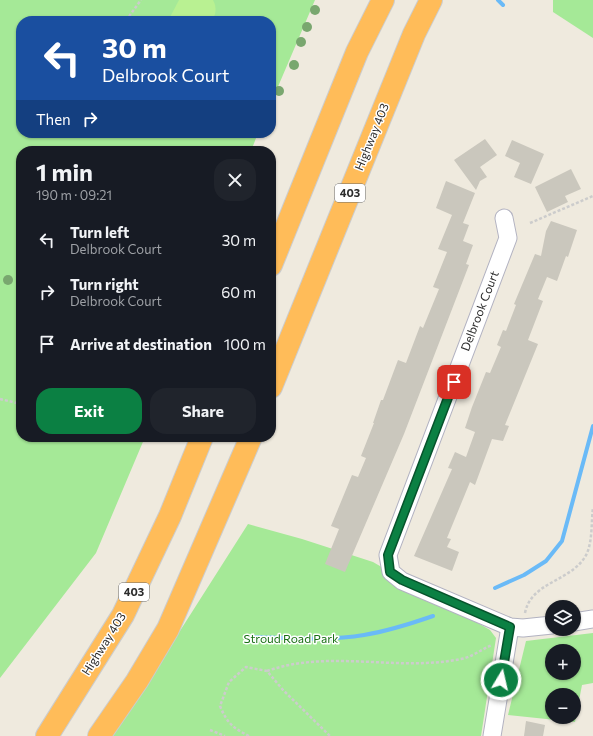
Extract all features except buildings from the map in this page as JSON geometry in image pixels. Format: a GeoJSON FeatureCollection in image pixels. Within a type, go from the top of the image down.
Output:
{"type":"FeatureCollection","features":[{"type":"Feature","properties":{"kind":"highway"},"geometry":{"type":"LineString","coordinates":[[276,254],[357,52],[384,0]]}},
{"type":"Feature","properties":{"kind":"highway","name":"Highway 403"},"geometry":{"type":"LineString","coordinates":[[276,374],[414,34],[431,0]]}},
{"type":"Feature","properties":{"kind":"highway","name":"Highway 403"},"geometry":{"type":"LineString","coordinates":[[47,736],[123,615],[170,516],[200,442]]}},
{"type":"Feature","properties":{"kind":"highway"},"geometry":{"type":"LineString","coordinates":[[99,736],[137,681],[168,629],[249,442]]}},
{"type":"Feature","properties":{"kind":"street","name":"Delbrook Court"},"geometry":{"type":"LineString","coordinates":[[504,218],[508,238],[388,555],[390,572],[402,580],[509,633]]}},
{"type":"Feature","properties":{"kind":"street"},"geometry":{"type":"LineString","coordinates":[[581,621],[593,619]]}},
{"type":"Feature","properties":{"kind":"street"},"geometry":{"type":"LineString","coordinates":[[492,736],[509,633],[524,628],[545,626]]}},
{"type":"Feature","properties":{"kind":"path"},"geometry":{"type":"LineString","coordinates":[[130,16],[140,0]]}},
{"type":"Feature","properties":{"kind":"path"},"geometry":{"type":"LineString","coordinates":[[530,223],[593,196]]}},
{"type":"Feature","properties":{"kind":"path"},"geometry":{"type":"LineString","coordinates":[[0,399],[16,403]]}},
{"type":"Feature","properties":{"kind":"path"},"geometry":{"type":"LineString","coordinates":[[524,618],[527,603],[541,588],[574,570],[586,555],[593,508]]}},
{"type":"Feature","properties":{"kind":"path"},"geometry":{"type":"LineString","coordinates":[[249,736],[236,729],[225,719],[220,706],[229,682],[246,667],[267,670],[280,666],[326,661],[429,663],[463,659],[509,633]]}},
{"type":"Feature","properties":{"kind":"path"},"geometry":{"type":"LineString","coordinates":[[267,670],[283,690],[330,736]]}},
{"type":"Feature","properties":{"kind":"path"},"geometry":{"type":"LineString","coordinates":[[210,730],[225,736]]}},
{"type":"Feature","properties":{"kind":"green space"},"geometry":{"type":"Polygon","coordinates":[[[0,0],[315,0],[276,91],[276,16],[16,16],[16,138],[256,138],[253,146],[16,146],[16,442],[143,442],[96,553],[0,678],[0,0]]]}},
{"type":"Feature","properties":{"kind":"green space"},"geometry":{"type":"Polygon","coordinates":[[[179,0],[213,0],[216,10],[214,16],[171,16],[179,0]]]}},
{"type":"Feature","properties":{"kind":"green space"},"geometry":{"type":"Polygon","coordinates":[[[553,0],[593,0],[593,38],[553,12],[553,0]]]}},
{"type":"Feature","properties":{"kind":"green space","name":"Stroud Road Park"},"geometry":{"type":"Polygon","coordinates":[[[248,524],[302,539],[373,562],[490,630],[496,638],[481,736],[110,736],[121,711],[171,645],[248,524]]]}},
{"type":"Feature","properties":{"kind":"green space"},"geometry":{"type":"Polygon","coordinates":[[[593,633],[593,683],[582,685],[581,690],[581,688],[545,688],[545,719],[508,715],[526,641],[581,636],[581,634],[593,633]]]}},
{"type":"Feature","properties":{"kind":"waterway"},"geometry":{"type":"LineString","coordinates":[[498,0],[503,5]]}},
{"type":"Feature","properties":{"kind":"waterway"},"geometry":{"type":"LineString","coordinates":[[495,588],[524,575],[546,561],[562,541],[593,426]]}},
{"type":"Feature","properties":{"kind":"waterway"},"geometry":{"type":"LineString","coordinates":[[253,637],[309,639],[351,637],[390,629],[433,616]]}},
{"type":"Feature","properties":{"kind":"route"},"geometry":{"type":"LineString","coordinates":[[454,382],[388,555],[390,572],[402,580],[510,627],[501,680]]}}]}
